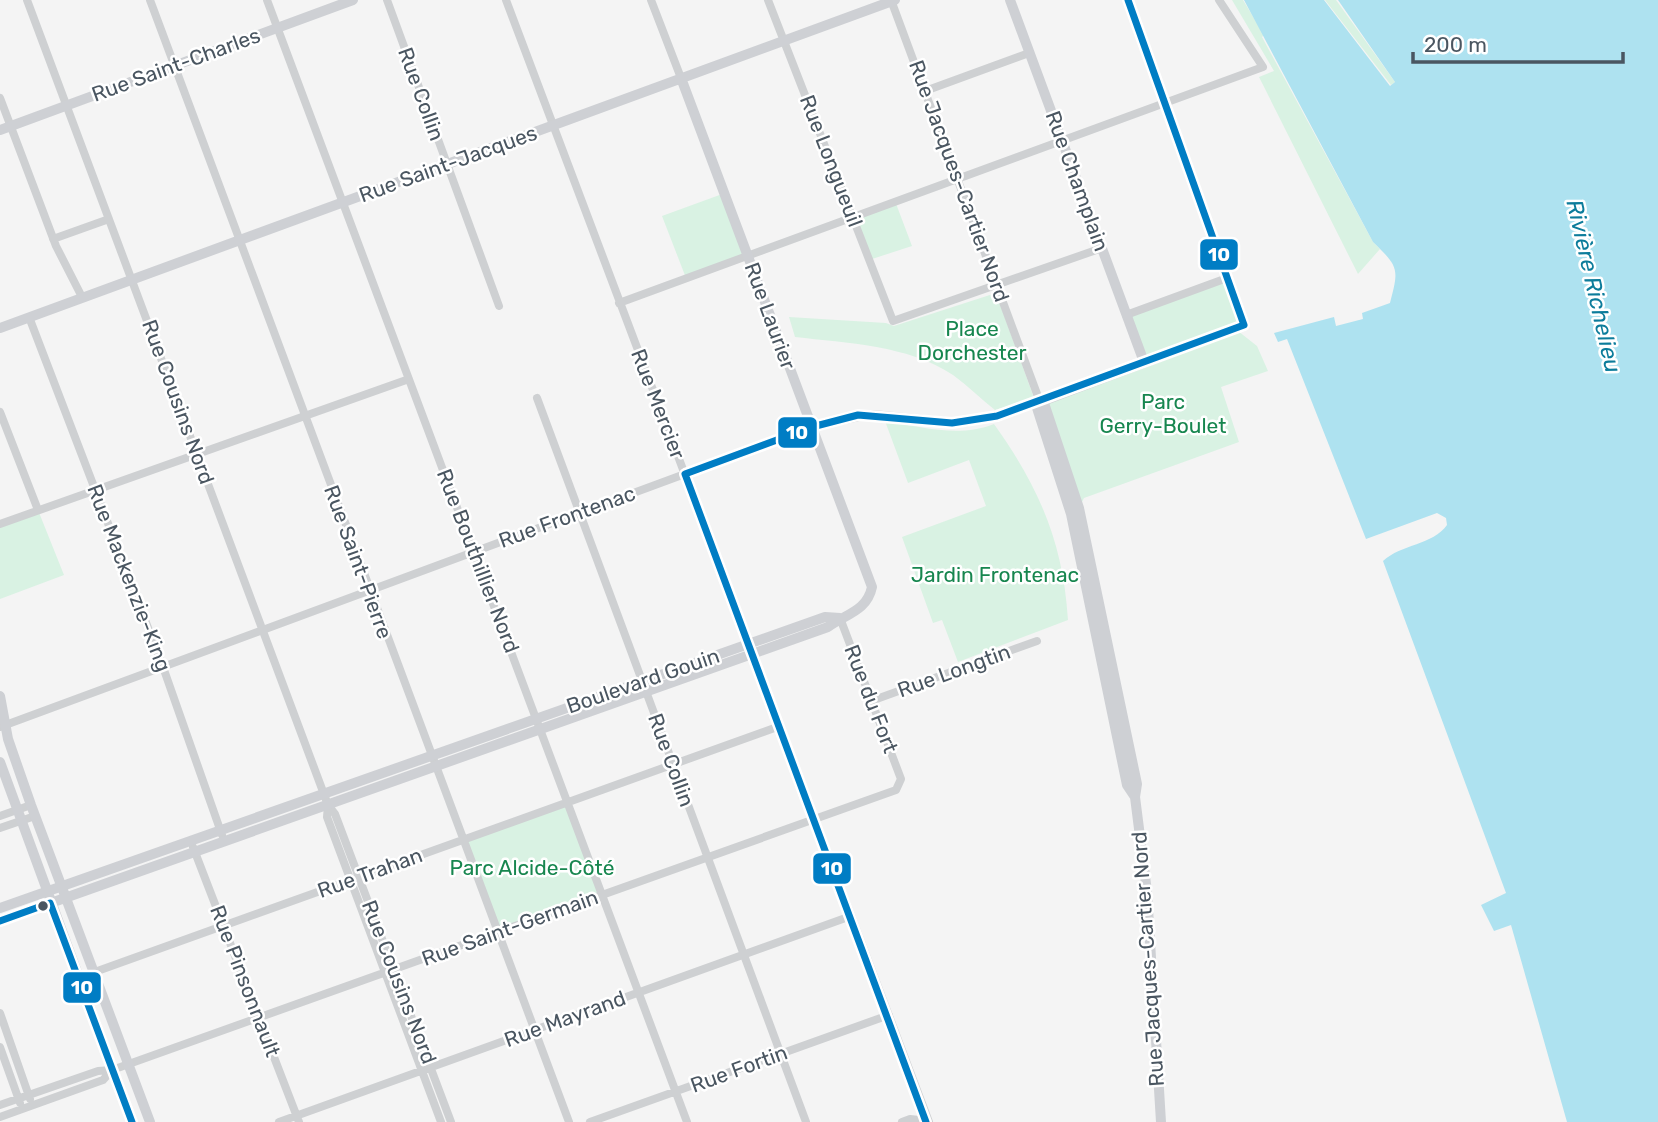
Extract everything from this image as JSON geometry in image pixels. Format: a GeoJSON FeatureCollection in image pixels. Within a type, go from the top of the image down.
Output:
{"type":"FeatureCollection","features":[{"type":"Feature","properties":{"kind":"street","name":"Rue Cousins Nord"},"geometry":{"type":"LineString","coordinates":[[27,0],[326,799],[327,817],[355,878],[390,971],[426,1069],[442,1122]]}},
{"type":"Feature","properties":{"kind":"street","name":"Rue Saint-Pierre"},"geometry":{"type":"LineString","coordinates":[[150,0],[368,591],[569,1122]]}},
{"type":"Feature","properties":{"kind":"street","name":"Rue Bouthillier Nord"},"geometry":{"type":"LineString","coordinates":[[267,0],[687,1122]]}},
{"type":"Feature","properties":{"kind":"street","name":"Rue Saint-Charles"},"geometry":{"type":"LineString","coordinates":[[5,128],[353,0]]}},
{"type":"Feature","properties":{"kind":"street","name":"Rue Collin"},"geometry":{"type":"LineString","coordinates":[[387,0],[499,306]]}},
{"type":"Feature","properties":{"kind":"street","name":"Rue Mercier"},"geometry":{"type":"LineString","coordinates":[[506,0],[928,1122]]}},
{"type":"Feature","properties":{"kind":"street","name":"Rue Laurier"},"geometry":{"type":"LineString","coordinates":[[651,0],[872,587],[870,598],[862,608],[840,618]]}},
{"type":"Feature","properties":{"kind":"street","name":"Rue Longueuil"},"geometry":{"type":"LineString","coordinates":[[768,0],[893,321],[998,286]]}},
{"type":"Feature","properties":{"kind":"street","name":"Rue Saint-Jacques"},"geometry":{"type":"LineString","coordinates":[[0,327],[784,42],[892,0]]}},
{"type":"Feature","properties":{"kind":"street","name":"Rue Jacques-Cartier Nord"},"geometry":{"type":"LineString","coordinates":[[892,0],[1040,402],[1037,408],[1071,514],[1127,785],[1135,797],[1147,892],[1161,1122]]}},
{"type":"Feature","properties":{"kind":"street","name":"Rue Champlain"},"geometry":{"type":"LineString","coordinates":[[1010,0],[1144,362]]}},
{"type":"Feature","properties":{"kind":"street"},"geometry":{"type":"LineString","coordinates":[[1126,314],[1227,278],[1128,0]]}},
{"type":"Feature","properties":{"kind":"street"},"geometry":{"type":"LineString","coordinates":[[619,303],[1262,67],[1219,0]]}},
{"type":"Feature","properties":{"kind":"street"},"geometry":{"type":"LineString","coordinates":[[925,92],[1030,53]]}},
{"type":"Feature","properties":{"kind":"street"},"geometry":{"type":"LineString","coordinates":[[0,98],[5,128],[53,239],[82,297]]}},
{"type":"Feature","properties":{"kind":"street"},"geometry":{"type":"LineString","coordinates":[[53,239],[109,219]]}},
{"type":"Feature","properties":{"kind":"street"},"geometry":{"type":"LineString","coordinates":[[998,286],[1102,248]]}},
{"type":"Feature","properties":{"kind":"street","name":"Rue Frontenac"},"geometry":{"type":"LineString","coordinates":[[2,726],[812,428],[873,414],[965,423],[1040,402],[1244,325],[1227,278]]}},
{"type":"Feature","properties":{"kind":"street","name":"Rue Mackenzie-King"},"geometry":{"type":"LineString","coordinates":[[29,317],[163,667],[223,836]]}},
{"type":"Feature","properties":{"kind":"street"},"geometry":{"type":"LineString","coordinates":[[0,524],[409,379]]}},
{"type":"Feature","properties":{"kind":"street","name":"Rue Collin"},"geometry":{"type":"LineString","coordinates":[[537,398],[806,1122]]}},
{"type":"Feature","properties":{"kind":"street"},"geometry":{"type":"LineString","coordinates":[[0,412],[38,510]]}},
{"type":"Feature","properties":{"kind":"street","name":"Boulevard Gouin"},"geometry":{"type":"LineString","coordinates":[[0,908],[150,855],[223,836],[751,649],[828,627],[840,618]]}},
{"type":"Feature","properties":{"kind":"street","name":"Rue du Fort"},"geometry":{"type":"LineString","coordinates":[[840,618],[901,779]]}},
{"type":"Feature","properties":{"kind":"street","name":"Rue Longtin"},"geometry":{"type":"LineString","coordinates":[[871,701],[1037,641]]}},
{"type":"Feature","properties":{"kind":"street"},"geometry":{"type":"LineString","coordinates":[[0,696],[2,726],[150,1122]]}},
{"type":"Feature","properties":{"kind":"street","name":"Rue Trahan"},"geometry":{"type":"LineString","coordinates":[[78,978],[780,726]]}},
{"type":"Feature","properties":{"kind":"street"},"geometry":{"type":"LineString","coordinates":[[0,762],[132,1122]]}},
{"type":"Feature","properties":{"kind":"street","name":"Rue Saint-Germain"},"geometry":{"type":"LineString","coordinates":[[0,1105],[98,1071],[128,1065],[896,790],[901,779]]}},
{"type":"Feature","properties":{"kind":"street"},"geometry":{"type":"LineString","coordinates":[[0,828],[18,816],[33,811]]}},
{"type":"Feature","properties":{"kind":"street"},"geometry":{"type":"LineString","coordinates":[[0,816],[18,816]]}},
{"type":"Feature","properties":{"kind":"street","name":"Boulevard Gouin"},"geometry":{"type":"LineString","coordinates":[[0,921],[155,866],[192,846]]}},
{"type":"Feature","properties":{"kind":"street","name":"Rue Pinsonnault"},"geometry":{"type":"LineString","coordinates":[[192,846],[297,1119]]}},
{"type":"Feature","properties":{"kind":"street"},"geometry":{"type":"LineString","coordinates":[[150,855],[155,866]]}},
{"type":"Feature","properties":{"kind":"street","name":"Rue Mayrand"},"geometry":{"type":"LineString","coordinates":[[279,1122],[297,1119],[426,1069],[851,916]]}},
{"type":"Feature","properties":{"kind":"street"},"geometry":{"type":"LineString","coordinates":[[0,1013],[32,1105]]}},
{"type":"Feature","properties":{"kind":"street","name":"Rue Fortin"},"geometry":{"type":"LineString","coordinates":[[590,1122],[889,1015]]}},
{"type":"Feature","properties":{"kind":"street"},"geometry":{"type":"LineString","coordinates":[[0,1047],[22,1109]]}},
{"type":"Feature","properties":{"kind":"street","name":"Rue Cousins Nord"},"geometry":{"type":"LineString","coordinates":[[426,1069],[451,1122]]}},
{"type":"Feature","properties":{"kind":"street","name":"Rue Saint-Germain"},"geometry":{"type":"LineString","coordinates":[[0,1116],[103,1080],[112,1070]]}},
{"type":"Feature","properties":{"kind":"street"},"geometry":{"type":"LineString","coordinates":[[902,1122],[928,1122]]}},
{"type":"Feature","properties":{"kind":"green space"},"geometry":{"type":"Polygon","coordinates":[[[1232,0],[1243,0],[1264,35],[1262,37],[1373,242],[1380,249],[1358,274],[1259,77],[1274,71],[1232,0]]]}},
{"type":"Feature","properties":{"kind":"green space"},"geometry":{"type":"Polygon","coordinates":[[[1325,0],[1336,0],[1395,82],[1391,85],[1325,0]]]}},
{"type":"Feature","properties":{"kind":"green space"},"geometry":{"type":"Polygon","coordinates":[[[725,193],[748,255],[686,278],[662,216],[725,193]]]}},
{"type":"Feature","properties":{"kind":"green space"},"geometry":{"type":"Polygon","coordinates":[[[895,201],[912,246],[869,260],[852,217],[895,201]]]}},
{"type":"Feature","properties":{"kind":"green space"},"geometry":{"type":"Polygon","coordinates":[[[1227,278],[1244,325],[1144,362],[1126,315],[1227,278]]]}},
{"type":"Feature","properties":{"kind":"green space","name":"Place Dorchester"},"geometry":{"type":"Polygon","coordinates":[[[996,293],[1034,398],[995,410],[953,375],[935,365],[917,357],[877,347],[795,337],[789,317],[886,323],[894,326],[996,293]]]}},
{"type":"Feature","properties":{"kind":"green space","name":"Parc Gerry-Boulet"},"geometry":{"type":"Polygon","coordinates":[[[1238,331],[1257,346],[1268,371],[1221,387],[1239,442],[1084,498],[1079,508],[1047,403],[1238,331]]]}},
{"type":"Feature","properties":{"kind":"green space","name":"Jardin Frontenac"},"geometry":{"type":"Polygon","coordinates":[[[885,421],[954,431],[994,424],[1024,470],[1046,516],[1061,565],[1068,620],[958,662],[942,620],[933,623],[902,537],[986,506],[969,460],[908,483],[885,421]]]}},
{"type":"Feature","properties":{"kind":"green space"},"geometry":{"type":"Polygon","coordinates":[[[38,510],[64,575],[0,599],[0,524],[38,510]]]}},
{"type":"Feature","properties":{"kind":"green space","name":"Parc Alcide-Côté"},"geometry":{"type":"Polygon","coordinates":[[[568,802],[603,895],[497,933],[462,840],[568,802]]]}},
{"type":"Feature","properties":{"kind":"water","name":"Rivière Richelieu"},"geometry":{"type":"Polygon","coordinates":[[[1244,0],[1324,0],[1390,86],[1395,82],[1338,0],[1658,0],[1658,1122],[1567,1122],[1511,925],[1494,931],[1481,905],[1506,893],[1383,561],[1390,555],[1434,537],[1447,525],[1446,518],[1437,513],[1366,539],[1287,339],[1278,342],[1274,333],[1334,317],[1336,326],[1363,319],[1362,313],[1390,303],[1395,269],[1388,257],[1373,242],[1244,0]]]}},
{"type":"Feature","properties":{"kind":"transit line","name":"10"},"geometry":{"type":"LineString","coordinates":[[926,1122],[685,474],[812,427],[858,415],[952,423],[997,416],[1244,325],[1128,0]]}},
{"type":"Feature","properties":{"kind":"transit line","name":"10"},"geometry":{"type":"LineString","coordinates":[[0,921],[50,903],[132,1122]]}}]}
